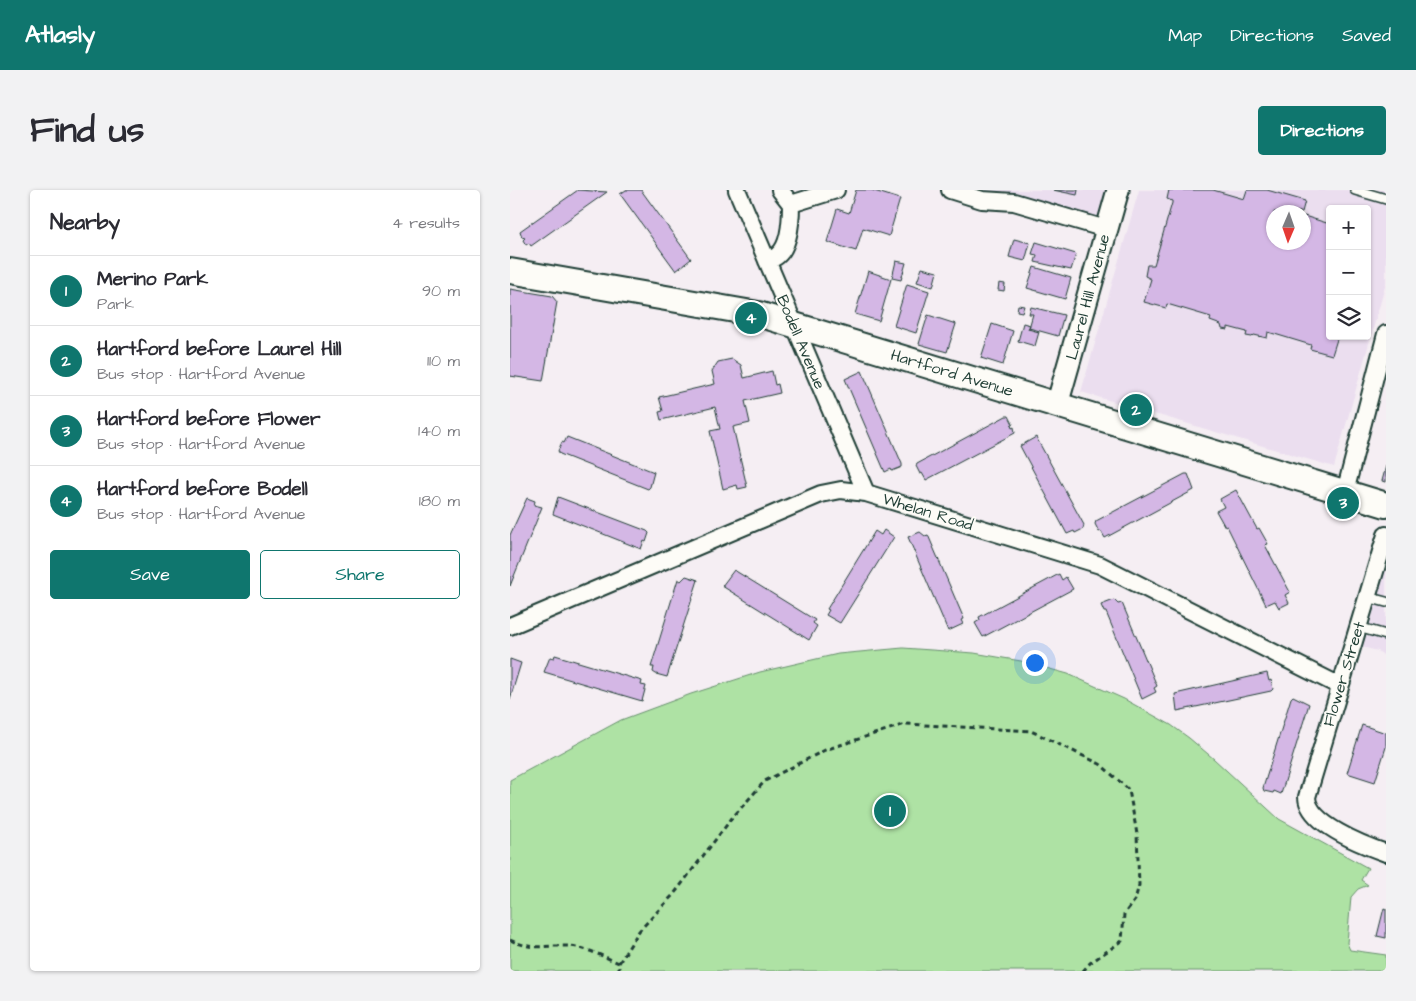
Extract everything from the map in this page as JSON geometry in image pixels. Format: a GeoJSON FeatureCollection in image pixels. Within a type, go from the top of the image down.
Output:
{"type":"FeatureCollection","features":[{"type":"Feature","properties":{"kind":"main road","name":"Hartford Avenue"},"geometry":{"type":"LineString","coordinates":[[510,271],[727,307],[794,325],[1386,505]]}},
{"type":"Feature","properties":{"kind":"street","name":"Bodell Avenue"},"geometry":{"type":"LineString","coordinates":[[737,190],[866,493]]}},
{"type":"Feature","properties":{"kind":"street"},"geometry":{"type":"LineString","coordinates":[[767,260],[778,256],[784,246],[790,221],[791,204],[780,190]]}},
{"type":"Feature","properties":{"kind":"street"},"geometry":{"type":"LineString","coordinates":[[791,204],[836,190]]}},
{"type":"Feature","properties":{"kind":"street"},"geometry":{"type":"LineString","coordinates":[[950,190],[982,200],[1014,202],[1106,229]]}},
{"type":"Feature","properties":{"kind":"street","name":"Laurel Hill Avenue"},"geometry":{"type":"LineString","coordinates":[[1058,405],[1118,190]]}},
{"type":"Feature","properties":{"kind":"street"},"geometry":{"type":"LineString","coordinates":[[1345,492],[1386,334]]}},
{"type":"Feature","properties":{"kind":"street","name":"Whelan Road"},"geometry":{"type":"LineString","coordinates":[[510,626],[822,494],[841,490],[866,493],[1100,565],[1340,686]]}},
{"type":"Feature","properties":{"kind":"street","name":"Flower Street"},"geometry":{"type":"LineString","coordinates":[[1386,535],[1308,791],[1308,803],[1312,814],[1354,840],[1386,853]]}},
{"type":"Feature","properties":{"kind":"lane"},"geometry":{"type":"LineString","coordinates":[[1355,190],[1386,199]]}},
{"type":"Feature","properties":{"kind":"lane"},"geometry":{"type":"LineString","coordinates":[[1367,597],[1386,602]]}},
{"type":"Feature","properties":{"kind":"lane"},"geometry":{"type":"LineString","coordinates":[[1358,627],[1386,635]]}},
{"type":"Feature","properties":{"kind":"path"},"geometry":{"type":"LineString","coordinates":[[619,971],[619,963],[639,931],[674,894],[720,832],[764,781],[825,750],[905,724],[1031,731],[1100,764],[1129,790],[1137,834],[1139,885],[1135,900],[1124,914],[1122,940],[1090,963],[1083,971]]}},
{"type":"Feature","properties":{"kind":"path"},"geometry":{"type":"LineString","coordinates":[[510,940],[527,947],[569,945],[619,963]]}},
{"type":"Feature","properties":{"kind":"shaded area"},"geometry":{"type":"Polygon","coordinates":[[[977,190],[1120,190],[1109,224],[977,190]]]}},
{"type":"Feature","properties":{"kind":"shaded area"},"geometry":{"type":"Polygon","coordinates":[[[1139,190],[1386,190],[1386,283],[1371,336],[1371,205],[1326,205],[1326,340],[1370,340],[1334,467],[1081,392],[1139,190]]]}},
{"type":"Feature","properties":{"kind":"shaded area"},"geometry":{"type":"Polygon","coordinates":[[[1386,526],[1386,657],[1378,651],[1349,644],[1386,526]]]}},
{"type":"Feature","properties":{"kind":"green space"},"geometry":{"type":"Polygon","coordinates":[[[903,648],[974,653],[1021,661],[1068,674],[1124,699],[1171,725],[1214,759],[1279,819],[1368,868],[1361,880],[1368,885],[1358,889],[1351,897],[1347,943],[1350,950],[1386,955],[1386,971],[510,971],[510,780],[621,720],[691,694],[760,672],[838,654],[903,648]]]}},
{"type":"Feature","properties":{"kind":"building"},"geometry":{"type":"Polygon","coordinates":[[[578,190],[607,192],[531,246],[529,243],[526,245],[523,240],[525,238],[522,237],[520,231],[578,190]]]}},
{"type":"Feature","properties":{"kind":"building"},"geometry":{"type":"Polygon","coordinates":[[[626,190],[641,190],[691,259],[676,271],[620,194],[626,190]]]}},
{"type":"Feature","properties":{"kind":"building"},"geometry":{"type":"Polygon","coordinates":[[[856,190],[871,190],[900,199],[889,236],[863,228],[856,251],[827,242],[837,209],[849,213],[856,190]]]}},
{"type":"Feature","properties":{"kind":"building"},"geometry":{"type":"Polygon","coordinates":[[[1053,190],[1078,190],[1077,195],[1053,190]]]}},
{"type":"Feature","properties":{"kind":"building"},"geometry":{"type":"Polygon","coordinates":[[[1169,190],[1213,190],[1244,199],[1247,190],[1267,190],[1305,201],[1304,205],[1266,205],[1266,250],[1311,250],[1311,218],[1326,223],[1326,340],[1337,340],[1332,355],[1310,349],[1311,345],[1268,332],[1267,338],[1254,335],[1252,337],[1246,336],[1247,332],[1228,327],[1228,330],[1222,329],[1221,325],[1210,321],[1211,317],[1167,304],[1166,308],[1144,302],[1151,279],[1145,276],[1147,265],[1154,265],[1172,203],[1172,201],[1167,199],[1169,190]]]}},
{"type":"Feature","properties":{"kind":"building"},"geometry":{"type":"Polygon","coordinates":[[[1014,239],[1030,243],[1025,261],[1009,257],[1014,239]]]}},
{"type":"Feature","properties":{"kind":"building"},"geometry":{"type":"Polygon","coordinates":[[[1036,242],[1076,254],[1071,270],[1035,262],[1037,255],[1032,254],[1036,242]]]}},
{"type":"Feature","properties":{"kind":"building"},"geometry":{"type":"Polygon","coordinates":[[[896,261],[906,263],[901,280],[892,278],[896,261]]]}},
{"type":"Feature","properties":{"kind":"building"},"geometry":{"type":"Polygon","coordinates":[[[1034,267],[1071,278],[1065,299],[1027,288],[1034,267]]]}},
{"type":"Feature","properties":{"kind":"building"},"geometry":{"type":"Polygon","coordinates":[[[922,268],[937,272],[933,287],[917,282],[922,268]]]}},
{"type":"Feature","properties":{"kind":"building"},"geometry":{"type":"Polygon","coordinates":[[[868,271],[891,279],[879,321],[855,314],[868,271]]]}},
{"type":"Feature","properties":{"kind":"building"},"geometry":{"type":"Polygon","coordinates":[[[999,283],[1005,284],[1004,291],[998,290],[999,283]]]}},
{"type":"Feature","properties":{"kind":"building"},"geometry":{"type":"Polygon","coordinates":[[[907,284],[929,291],[916,333],[894,326],[907,284]]]}},
{"type":"Feature","properties":{"kind":"building"},"geometry":{"type":"Polygon","coordinates":[[[510,289],[552,296],[557,302],[543,381],[510,376],[510,289]]]}},
{"type":"Feature","properties":{"kind":"building"},"geometry":{"type":"Polygon","coordinates":[[[1018,305],[1024,306],[1022,312],[1017,311],[1018,305]]]}},
{"type":"Feature","properties":{"kind":"building"},"geometry":{"type":"Polygon","coordinates":[[[1031,307],[1064,315],[1058,336],[1029,328],[1033,314],[1029,314],[1031,307]]]}},
{"type":"Feature","properties":{"kind":"building"},"geometry":{"type":"Polygon","coordinates":[[[928,315],[956,324],[947,352],[919,344],[928,315]]]}},
{"type":"Feature","properties":{"kind":"building"},"geometry":{"type":"Polygon","coordinates":[[[1023,323],[1030,325],[1028,329],[1039,332],[1035,346],[1018,341],[1023,323]]]}},
{"type":"Feature","properties":{"kind":"building"},"geometry":{"type":"Polygon","coordinates":[[[992,324],[1013,331],[1003,365],[981,358],[992,324]]]}},
{"type":"Feature","properties":{"kind":"building"},"geometry":{"type":"Polygon","coordinates":[[[732,359],[741,365],[744,378],[772,371],[775,385],[778,384],[780,393],[745,401],[750,423],[733,427],[747,487],[738,489],[737,485],[723,489],[710,431],[720,429],[715,407],[661,420],[659,412],[663,411],[659,397],[715,384],[712,371],[718,362],[732,359]]]}},
{"type":"Feature","properties":{"kind":"building"},"geometry":{"type":"Polygon","coordinates":[[[862,371],[902,464],[902,467],[892,471],[891,469],[885,472],[845,379],[862,371]]]}},
{"type":"Feature","properties":{"kind":"building"},"geometry":{"type":"Polygon","coordinates":[[[1009,416],[1015,433],[926,480],[922,473],[920,474],[916,466],[917,464],[1009,416]]]}},
{"type":"Feature","properties":{"kind":"building"},"geometry":{"type":"Polygon","coordinates":[[[567,437],[654,472],[650,487],[648,489],[560,454],[558,451],[562,442],[564,443],[567,437]]]}},
{"type":"Feature","properties":{"kind":"building"},"geometry":{"type":"Polygon","coordinates":[[[1036,437],[1084,525],[1083,529],[1075,533],[1074,531],[1067,534],[1020,446],[1036,437]]]}},
{"type":"Feature","properties":{"kind":"building"},"geometry":{"type":"Polygon","coordinates":[[[1386,466],[1386,482],[1382,481],[1386,466]]]}},
{"type":"Feature","properties":{"kind":"building"},"geometry":{"type":"Polygon","coordinates":[[[1188,474],[1194,490],[1105,538],[1101,531],[1099,532],[1095,524],[1096,521],[1188,474]]]}},
{"type":"Feature","properties":{"kind":"building"},"geometry":{"type":"Polygon","coordinates":[[[1236,490],[1257,529],[1259,528],[1268,544],[1265,545],[1290,592],[1285,595],[1289,603],[1279,608],[1275,601],[1266,605],[1227,526],[1225,527],[1216,511],[1224,507],[1220,499],[1236,490]]]}},
{"type":"Feature","properties":{"kind":"building"},"geometry":{"type":"Polygon","coordinates":[[[558,497],[647,531],[649,533],[646,542],[644,541],[641,549],[553,514],[558,497]]]}},
{"type":"Feature","properties":{"kind":"building"},"geometry":{"type":"Polygon","coordinates":[[[527,498],[535,501],[534,505],[542,507],[510,586],[510,535],[527,498]]]}},
{"type":"Feature","properties":{"kind":"building"},"geometry":{"type":"Polygon","coordinates":[[[884,530],[894,537],[840,623],[826,615],[829,610],[827,609],[875,531],[881,535],[884,530]]]}},
{"type":"Feature","properties":{"kind":"building"},"geometry":{"type":"Polygon","coordinates":[[[920,532],[925,536],[928,535],[964,619],[961,620],[963,624],[948,631],[908,537],[920,532]]]}},
{"type":"Feature","properties":{"kind":"building"},"geometry":{"type":"Polygon","coordinates":[[[734,570],[815,620],[813,623],[817,626],[809,640],[722,586],[734,570]]]}},
{"type":"Feature","properties":{"kind":"building"},"geometry":{"type":"Polygon","coordinates":[[[1059,574],[1062,580],[1066,577],[1073,589],[983,637],[975,623],[980,620],[979,617],[1059,574]]]}},
{"type":"Feature","properties":{"kind":"building"},"geometry":{"type":"Polygon","coordinates":[[[686,576],[698,580],[667,677],[656,674],[653,672],[654,667],[651,667],[678,579],[681,581],[686,576]]]}},
{"type":"Feature","properties":{"kind":"building"},"geometry":{"type":"Polygon","coordinates":[[[1114,600],[1118,604],[1122,603],[1157,686],[1154,688],[1156,692],[1142,699],[1106,612],[1104,612],[1101,605],[1114,600]]]}},
{"type":"Feature","properties":{"kind":"building"},"geometry":{"type":"Polygon","coordinates":[[[555,655],[642,681],[641,685],[646,686],[642,701],[544,672],[550,657],[554,658],[555,655]]]}},
{"type":"Feature","properties":{"kind":"building"},"geometry":{"type":"Polygon","coordinates":[[[510,659],[521,663],[510,699],[510,659]]]}},
{"type":"Feature","properties":{"kind":"building"},"geometry":{"type":"Polygon","coordinates":[[[1267,673],[1273,689],[1271,691],[1177,711],[1175,694],[1267,673]]]}},
{"type":"Feature","properties":{"kind":"building"},"geometry":{"type":"Polygon","coordinates":[[[1293,696],[1309,704],[1281,794],[1274,791],[1273,793],[1264,791],[1263,788],[1293,696]]]}},
{"type":"Feature","properties":{"kind":"building"},"geometry":{"type":"Polygon","coordinates":[[[1362,725],[1386,733],[1386,747],[1375,782],[1347,773],[1362,725]]]}},
{"type":"Feature","properties":{"kind":"building"},"geometry":{"type":"Polygon","coordinates":[[[1384,908],[1386,909],[1386,938],[1377,936],[1384,908]]]}},
{"type":"Feature","properties":{"kind":"place","name":"Hartford before Bodell"},"geometry":{"type":"Point","coordinates":[751,318]}},
{"type":"Feature","properties":{"kind":"place","name":"Hartford before Laurel Hill"},"geometry":{"type":"Point","coordinates":[1136,410]}},
{"type":"Feature","properties":{"kind":"place","name":"Hartford before Flower"},"geometry":{"type":"Point","coordinates":[1343,503]}},
{"type":"Feature","properties":{"kind":"place","name":"Merino Park"},"geometry":{"type":"Point","coordinates":[890,811]}}]}
